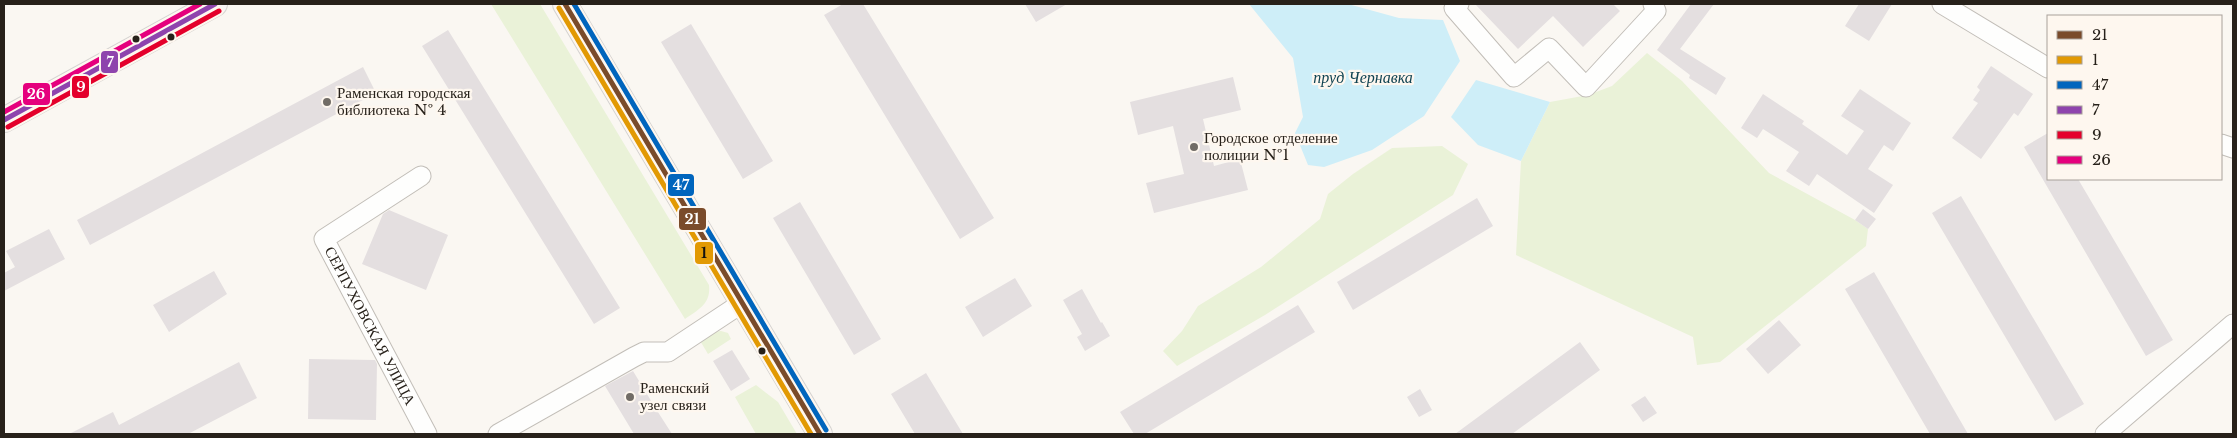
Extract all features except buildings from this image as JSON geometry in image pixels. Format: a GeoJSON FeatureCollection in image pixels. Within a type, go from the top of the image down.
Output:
{"type":"FeatureCollection","features":[{"type":"Feature","properties":{"kind":"main road"},"geometry":{"type":"LineString","coordinates":[[4,120],[215,4]]}},
{"type":"Feature","properties":{"kind":"main road"},"geometry":{"type":"LineString","coordinates":[[565,4],[820,434]]}},
{"type":"Feature","properties":{"kind":"street"},"geometry":{"type":"LineString","coordinates":[[1459,4],[1454,8],[1514,77],[1549,48],[1586,87],[1656,11],[1653,4]]}},
{"type":"Feature","properties":{"kind":"street"},"geometry":{"type":"LineString","coordinates":[[1942,4],[2047,67]]}},
{"type":"Feature","properties":{"kind":"street","name":"СЕРПУХОВСКАЯ УЛИЦА"},"geometry":{"type":"LineString","coordinates":[[421,176],[324,239],[428,434]]}},
{"type":"Feature","properties":{"kind":"street"},"geometry":{"type":"LineString","coordinates":[[498,434],[639,354],[644,352],[668,352],[742,304]]}},
{"type":"Feature","properties":{"kind":"street"},"geometry":{"type":"LineString","coordinates":[[2105,434],[2233,324]]}},
{"type":"Feature","properties":{"kind":"green space"},"geometry":{"type":"Polygon","coordinates":[[[491,4],[540,4],[709,285],[706,301],[699,309],[685,319],[491,4]]]}},
{"type":"Feature","properties":{"kind":"green space"},"geometry":{"type":"Polygon","coordinates":[[[1647,53],[1682,81],[1769,173],[1868,229],[1866,246],[1720,362],[1697,365],[1693,337],[1516,255],[1521,161],[1550,102],[1588,95],[1612,86],[1647,53]]]}},
{"type":"Feature","properties":{"kind":"green space"},"geometry":{"type":"Polygon","coordinates":[[[1442,146],[1468,164],[1453,195],[1265,315],[1177,366],[1163,351],[1182,331],[1198,306],[1261,267],[1320,219],[1328,194],[1353,174],[1392,148],[1442,146]]]}},
{"type":"Feature","properties":{"kind":"green space"},"geometry":{"type":"Polygon","coordinates":[[[721,331],[728,333],[731,339],[708,354],[699,339],[721,331]]]}},
{"type":"Feature","properties":{"kind":"green space"},"geometry":{"type":"Polygon","coordinates":[[[756,385],[778,402],[797,434],[756,434],[735,397],[756,385]]]}},
{"type":"Feature","properties":{"kind":"water","name":"пруд Чернавка"},"geometry":{"type":"Polygon","coordinates":[[[1249,4],[1348,4],[1399,18],[1443,20],[1460,61],[1424,116],[1372,150],[1324,167],[1308,165],[1295,133],[1303,117],[1293,58],[1249,4]]]}},
{"type":"Feature","properties":{"kind":"water"},"geometry":{"type":"Polygon","coordinates":[[[1476,80],[1550,102],[1521,161],[1478,145],[1451,117],[1476,80]]]}},
{"type":"Feature","properties":{"kind":"transit line","name":"26"},"geometry":{"type":"LineString","coordinates":[[4,112],[200,4]]}},
{"type":"Feature","properties":{"kind":"transit line","name":"7"},"geometry":{"type":"LineString","coordinates":[[4,120],[215,4]]}},
{"type":"Feature","properties":{"kind":"transit line","name":"21"},"geometry":{"type":"LineString","coordinates":[[565,4],[820,434]]}},
{"type":"Feature","properties":{"kind":"transit line","name":"47"},"geometry":{"type":"LineString","coordinates":[[574,4],[826,430]]}},
{"type":"Feature","properties":{"kind":"transit line","name":"1"},"geometry":{"type":"LineString","coordinates":[[559,8],[811,434]]}},
{"type":"Feature","properties":{"kind":"transit line","name":"9"},"geometry":{"type":"LineString","coordinates":[[8,127],[219,11]]}},
{"type":"Feature","properties":{"kind":"place","name":"Раменская городская библиотека № 4"},"geometry":{"type":"Point","coordinates":[327,102]}},
{"type":"Feature","properties":{"kind":"place","name":"Городское отделение полиции №1"},"geometry":{"type":"Point","coordinates":[1194,147]}},
{"type":"Feature","properties":{"kind":"place","name":"Раменский узел связи"},"geometry":{"type":"Point","coordinates":[630,397]}}]}
